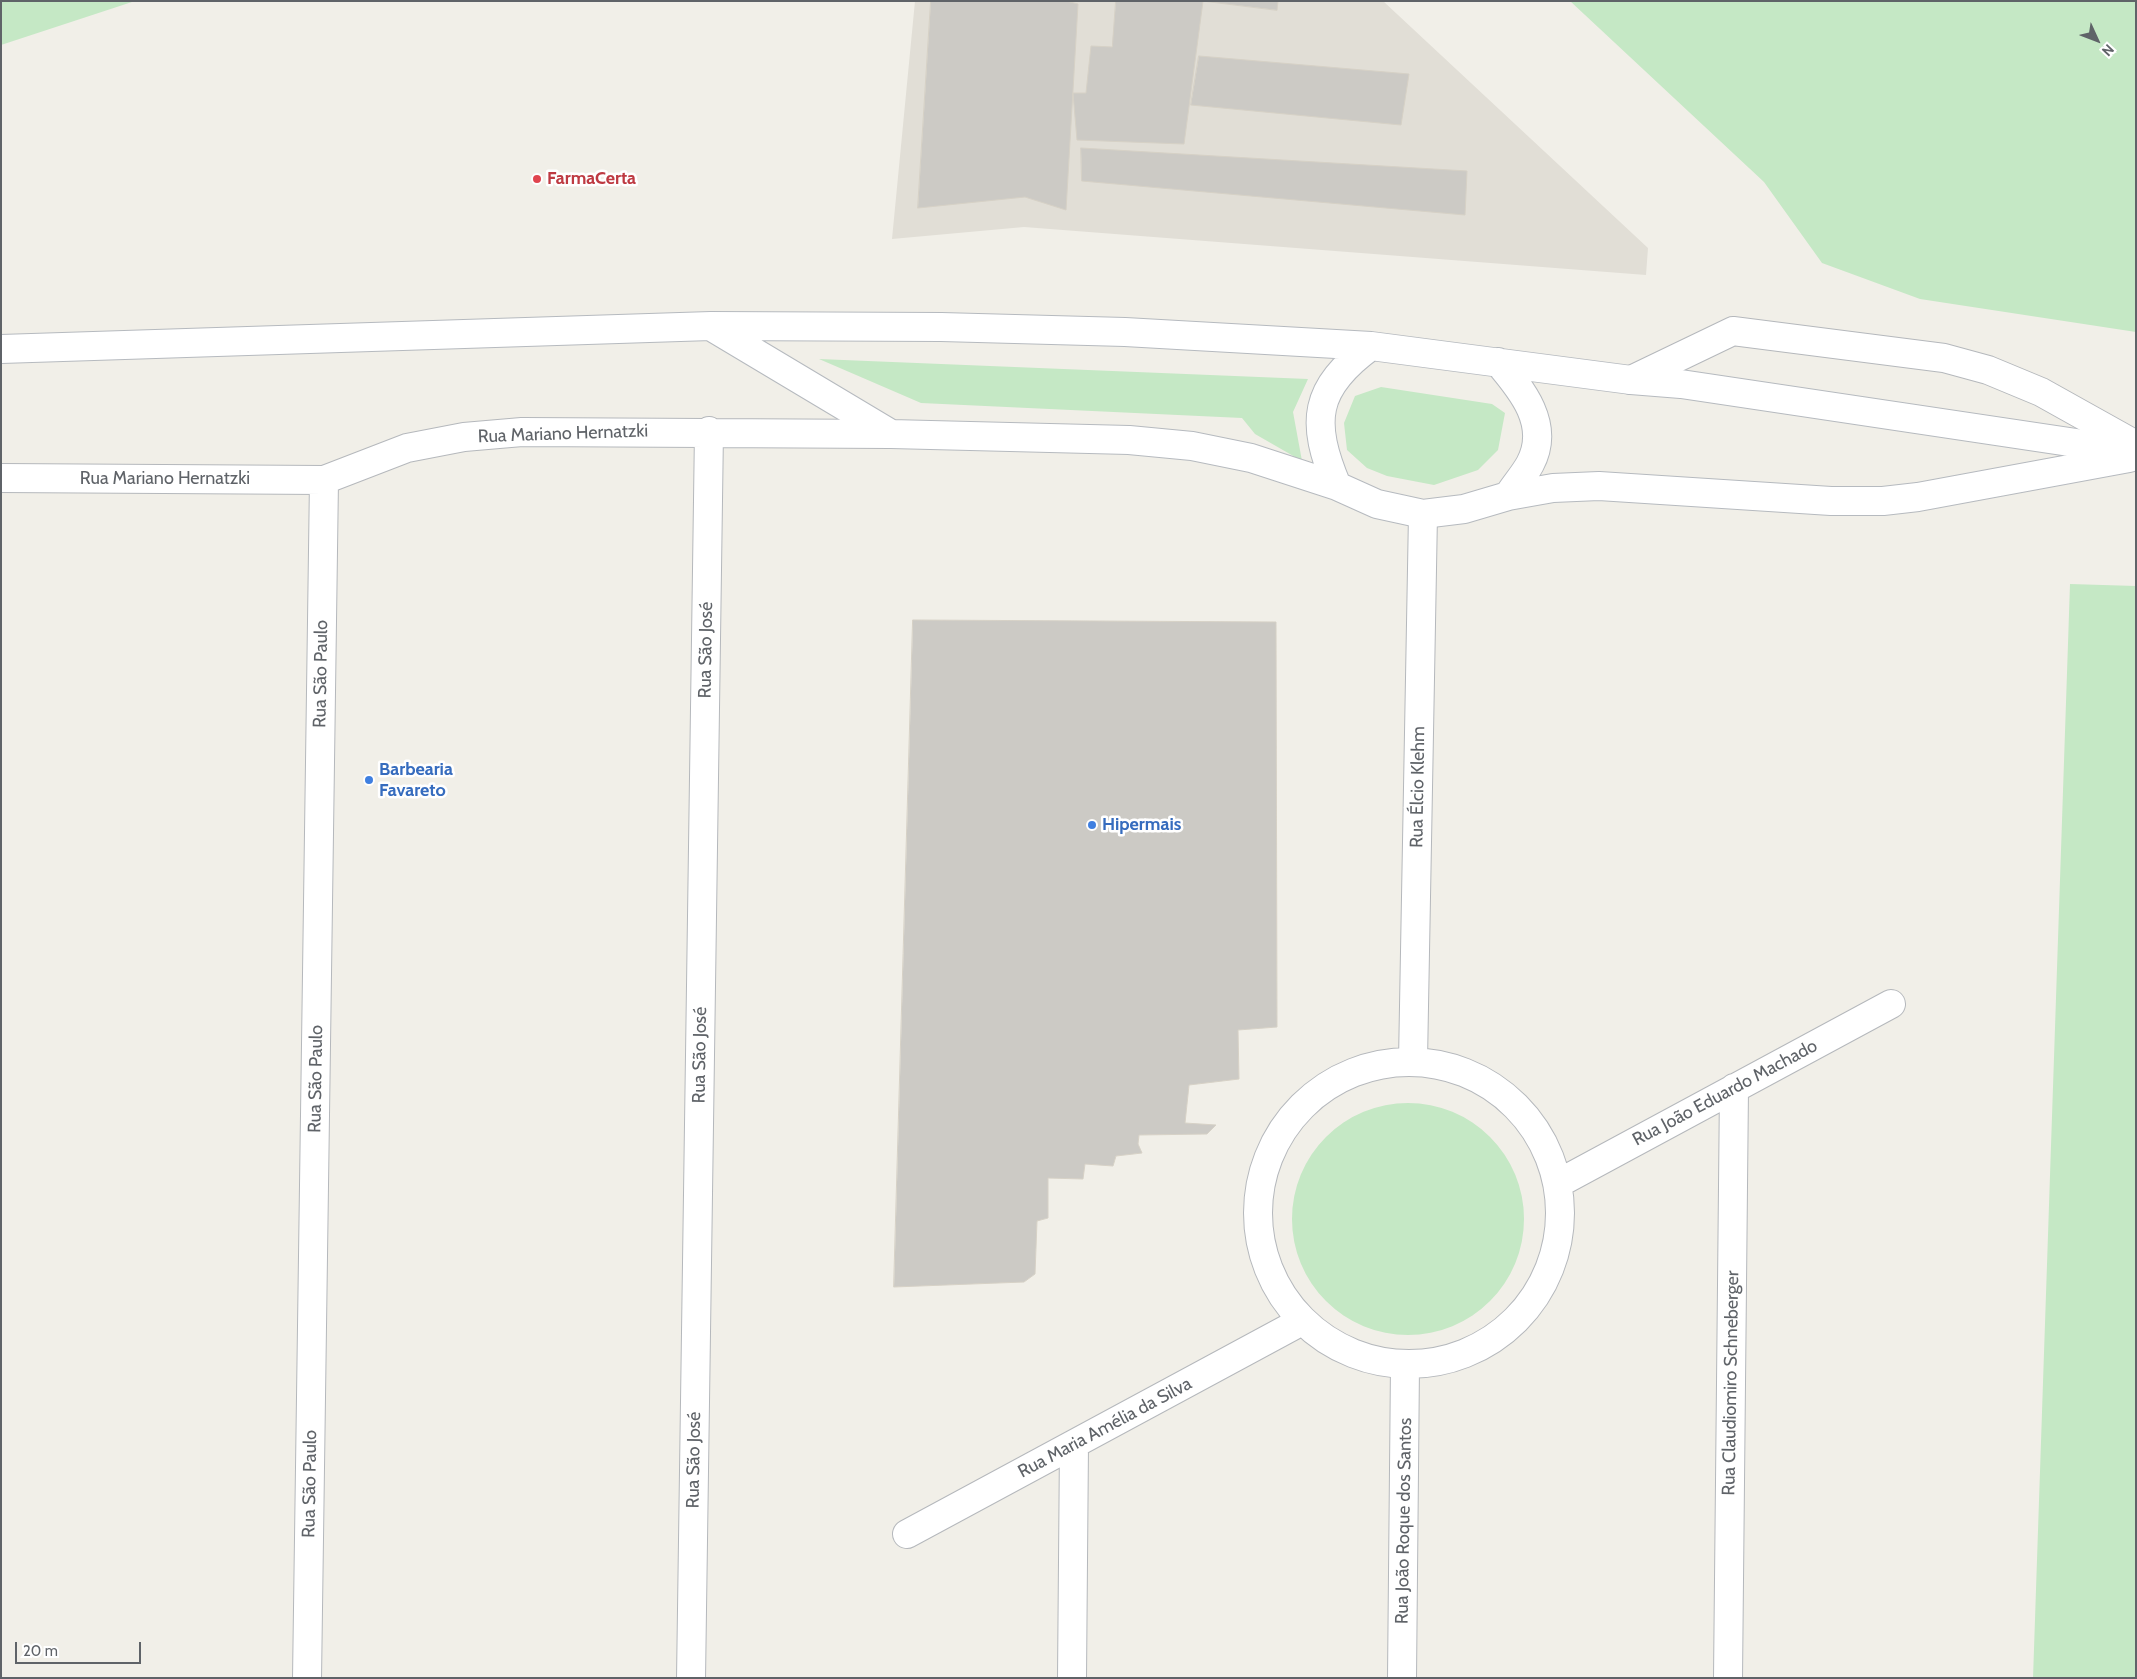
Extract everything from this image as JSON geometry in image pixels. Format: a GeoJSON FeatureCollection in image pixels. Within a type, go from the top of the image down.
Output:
{"type":"FeatureCollection","features":[{"type":"Feature","properties":{"kind":"street"},"geometry":{"type":"LineString","coordinates":[[711,326],[891,434]]}},
{"type":"Feature","properties":{"kind":"street"},"geometry":{"type":"LineString","coordinates":[[1,349],[711,326],[941,327],[1125,332],[1371,346],[1631,380],[1681,384],[2136,452]]}},
{"type":"Feature","properties":{"kind":"street"},"geometry":{"type":"LineString","coordinates":[[1631,380],[1732,331],[1944,358],[1988,370],[2041,392],[2136,446]]}},
{"type":"Feature","properties":{"kind":"street"},"geometry":{"type":"LineString","coordinates":[[1337,486],[1325,456],[1322,440],[1321,420],[1323,406],[1328,388],[1337,375],[1350,361],[1371,346]]}},
{"type":"Feature","properties":{"kind":"street"},"geometry":{"type":"LineString","coordinates":[[1498,362],[1522,390],[1537,425],[1536,443],[1530,463],[1508,496]]}},
{"type":"Feature","properties":{"kind":"street","name":"Rua Mariano Hernatzki"},"geometry":{"type":"LineString","coordinates":[[1,478],[324,480],[407,448],[464,437],[522,432],[709,431],[1129,440],[1192,446],[1251,458],[1337,486],[1377,504],[1423,514],[1464,509],[1508,496],[1553,488],[1599,486],[1831,501],[1882,501],[1918,497],[2136,456]]}},
{"type":"Feature","properties":{"kind":"street","name":"Rua São José"},"geometry":{"type":"LineString","coordinates":[[691,1678],[709,431]]}},
{"type":"Feature","properties":{"kind":"street","name":"Rua São Paulo"},"geometry":{"type":"LineString","coordinates":[[307,1678],[324,480]]}},
{"type":"Feature","properties":{"kind":"street","name":"Rua Élcio Klehm"},"geometry":{"type":"LineString","coordinates":[[1413,1061],[1423,514]]}},
{"type":"Feature","properties":{"kind":"street","name":"Rua João Eduardo Machado"},"geometry":{"type":"LineString","coordinates":[[1559,1183],[1892,1004]]}},
{"type":"Feature","properties":{"kind":"street"},"geometry":{"type":"LineString","coordinates":[[1413,1061],[1463,1071],[1507,1096],[1540,1135],[1559,1183],[1560,1228],[1549,1272],[1526,1310],[1492,1340],[1451,1359],[1405,1365],[1368,1359],[1332,1345],[1302,1321],[1278,1290],[1263,1252],[1257,1213],[1263,1173],[1279,1136],[1304,1104],[1336,1081],[1374,1066],[1413,1061]]}},
{"type":"Feature","properties":{"kind":"street","name":"Rua Claudiomiro Schneberger"},"geometry":{"type":"LineString","coordinates":[[1728,1678],[1734,1088]]}},
{"type":"Feature","properties":{"kind":"street","name":"Rua Maria Amélia da Silva"},"geometry":{"type":"LineString","coordinates":[[907,1534],[1302,1321]]}},
{"type":"Feature","properties":{"kind":"street","name":"Rua João Roque dos Santos"},"geometry":{"type":"LineString","coordinates":[[1402,1678],[1405,1365]]}},
{"type":"Feature","properties":{"kind":"street"},"geometry":{"type":"LineString","coordinates":[[1072,1678],[1074,1444]]}},
{"type":"Feature","properties":{"kind":"shaded area"},"geometry":{"type":"Polygon","coordinates":[[[915,1],[1383,1],[1648,248],[1646,275],[1024,227],[892,239],[915,1]]]}},
{"type":"Feature","properties":{"kind":"green space"},"geometry":{"type":"Polygon","coordinates":[[[1,1],[135,1],[1,45],[1,1]]]}},
{"type":"Feature","properties":{"kind":"green space"},"geometry":{"type":"Polygon","coordinates":[[[1570,1],[2136,1],[2136,332],[1920,299],[1822,263],[1764,182],[1570,1]]]}},
{"type":"Feature","properties":{"kind":"green space"},"geometry":{"type":"Polygon","coordinates":[[[819,359],[1308,379],[1293,412],[1302,461],[1255,434],[1242,418],[921,403],[819,359]]]}},
{"type":"Feature","properties":{"kind":"green space"},"geometry":{"type":"Polygon","coordinates":[[[1381,387],[1492,404],[1505,413],[1498,450],[1478,470],[1434,485],[1387,476],[1367,468],[1347,450],[1344,423],[1355,396],[1381,387]]]}},
{"type":"Feature","properties":{"kind":"green space"},"geometry":{"type":"Polygon","coordinates":[[[2070,584],[2136,586],[2136,1678],[2033,1678],[2070,584]]]}},
{"type":"Feature","properties":{"kind":"green space"},"geometry":{"type":"Polygon","coordinates":[[[1397,1103],[1419,1103],[1442,1108],[1473,1122],[1498,1145],[1505,1154],[1519,1185],[1524,1208],[1522,1242],[1510,1274],[1498,1293],[1482,1309],[1473,1316],[1442,1330],[1419,1335],[1397,1335],[1374,1330],[1343,1316],[1318,1293],[1311,1284],[1297,1253],[1292,1230],[1292,1208],[1297,1185],[1311,1154],[1334,1129],[1343,1122],[1374,1108],[1397,1103]]]}},
{"type":"Feature","properties":{"kind":"building"},"geometry":{"type":"Polygon","coordinates":[[[931,1],[1066,1],[1078,4],[1066,210],[1025,197],[918,208],[931,1]]]}},
{"type":"Feature","properties":{"kind":"building"},"geometry":{"type":"Polygon","coordinates":[[[1116,1],[1203,1],[1184,144],[1077,140],[1073,93],[1086,93],[1091,46],[1112,47],[1116,1]]]}},
{"type":"Feature","properties":{"kind":"building"},"geometry":{"type":"Polygon","coordinates":[[[1203,1],[1278,1],[1277,10],[1203,1]]]}},
{"type":"Feature","properties":{"kind":"building"},"geometry":{"type":"Polygon","coordinates":[[[1199,56],[1409,74],[1401,125],[1191,105],[1199,56]]]}},
{"type":"Feature","properties":{"kind":"building"},"geometry":{"type":"Polygon","coordinates":[[[1081,148],[1467,171],[1465,215],[1082,181],[1081,148]]]}},
{"type":"Feature","properties":{"kind":"building","name":"Hipermais"},"geometry":{"type":"Polygon","coordinates":[[[913,620],[1276,622],[1277,1027],[1238,1030],[1239,1079],[1189,1085],[1185,1123],[1216,1125],[1207,1134],[1139,1135],[1138,1144],[1142,1153],[1116,1156],[1113,1166],[1085,1164],[1083,1179],[1048,1178],[1048,1218],[1037,1221],[1035,1274],[1024,1282],[894,1287],[913,620]]]}},
{"type":"Feature","properties":{"kind":"place","name":"FarmaCerta"},"geometry":{"type":"Point","coordinates":[537,179]}},
{"type":"Feature","properties":{"kind":"place","name":"Barbearia Favareto"},"geometry":{"type":"Point","coordinates":[369,780]}},
{"type":"Feature","properties":{"kind":"place","name":"Hipermais"},"geometry":{"type":"Point","coordinates":[1092,825]}}]}
